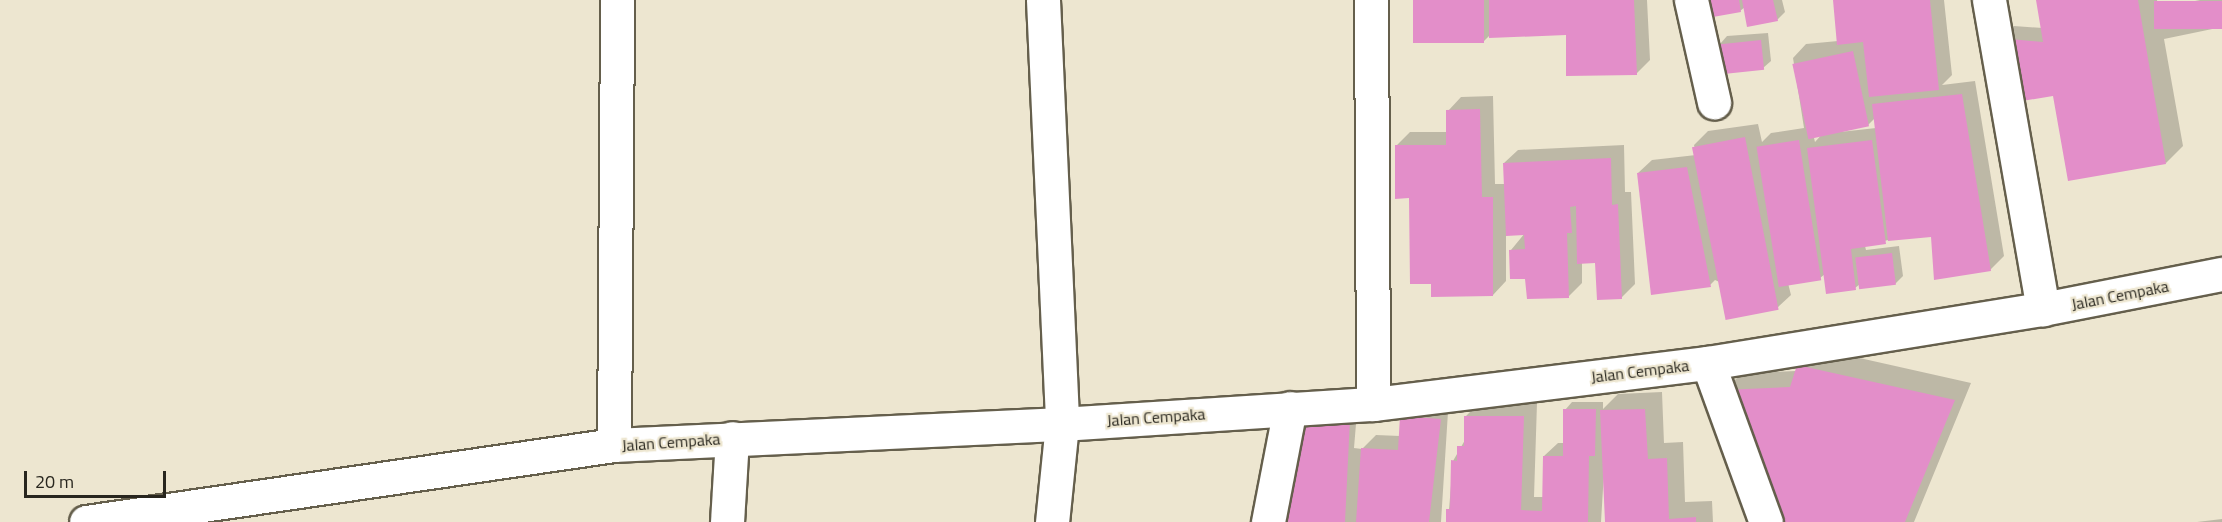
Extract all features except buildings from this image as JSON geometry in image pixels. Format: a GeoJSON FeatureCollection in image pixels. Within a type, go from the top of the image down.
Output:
{"type":"FeatureCollection","features":[{"type":"Feature","properties":{"kind":"street"},"geometry":{"type":"LineString","coordinates":[[614,446],[617,0]]}},
{"type":"Feature","properties":{"kind":"street"},"geometry":{"type":"LineString","coordinates":[[1043,0],[1062,424],[1052,522]]}},
{"type":"Feature","properties":{"kind":"street"},"geometry":{"type":"LineString","coordinates":[[1371,0],[1373,404]]}},
{"type":"Feature","properties":{"kind":"street"},"geometry":{"type":"LineString","coordinates":[[1691,0],[1714,102]]}},
{"type":"Feature","properties":{"kind":"street"},"geometry":{"type":"LineString","coordinates":[[1989,0],[2043,309]]}},
{"type":"Feature","properties":{"kind":"street","name":"Jalan Cempaka"},"geometry":{"type":"LineString","coordinates":[[86,522],[614,446],[732,438],[1062,424],[1373,404],[1708,363],[2043,309],[2222,274]]}},
{"type":"Feature","properties":{"kind":"street"},"geometry":{"type":"LineString","coordinates":[[1708,363],[1766,522]]}},
{"type":"Feature","properties":{"kind":"street"},"geometry":{"type":"LineString","coordinates":[[1268,522],[1290,408]]}},
{"type":"Feature","properties":{"kind":"street"},"geometry":{"type":"LineString","coordinates":[[727,522],[732,438]]}}]}
